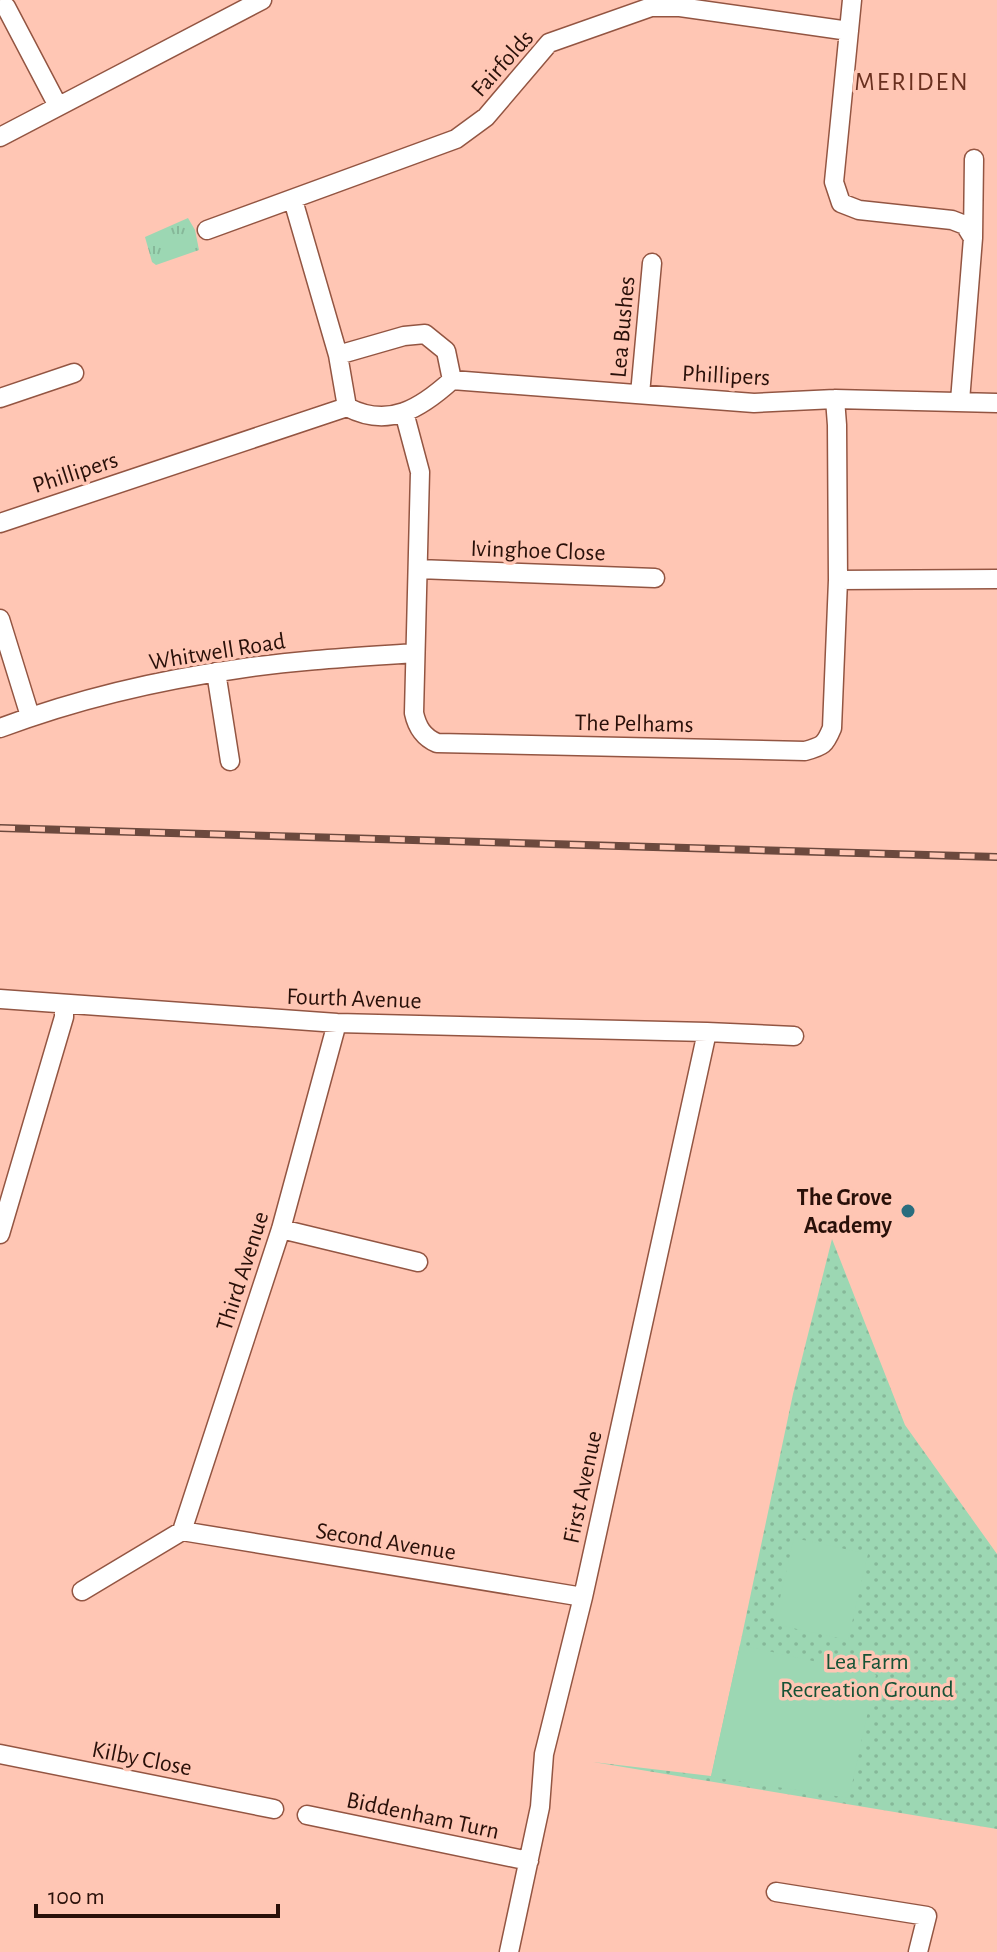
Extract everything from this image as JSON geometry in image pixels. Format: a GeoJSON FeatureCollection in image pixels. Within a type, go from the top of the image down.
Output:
{"type":"FeatureCollection","features":[{"type":"Feature","properties":{"kind":"street"},"geometry":{"type":"LineString","coordinates":[[0,137],[226,8],[262,0]]}},
{"type":"Feature","properties":{"kind":"street"},"geometry":{"type":"LineString","coordinates":[[852,0],[834,182],[841,203],[859,210],[952,220],[965,225],[973,238]]}},
{"type":"Feature","properties":{"kind":"street"},"geometry":{"type":"LineString","coordinates":[[6,7],[58,106]]}},
{"type":"Feature","properties":{"kind":"street","name":"Fairfolds"},"geometry":{"type":"LineString","coordinates":[[207,230],[456,139],[486,117],[549,43],[651,7],[680,7],[849,31]]}},
{"type":"Feature","properties":{"kind":"street"},"geometry":{"type":"LineString","coordinates":[[960,401],[973,238],[974,159]]}},
{"type":"Feature","properties":{"kind":"street"},"geometry":{"type":"LineString","coordinates":[[293,200],[338,355],[347,407],[378,417],[404,412],[430,400],[452,380],[446,351],[425,334],[391,339],[338,355]]}},
{"type":"Feature","properties":{"kind":"street","name":"Lea Bushes"},"geometry":{"type":"LineString","coordinates":[[640,394],[652,263]]}},
{"type":"Feature","properties":{"kind":"street"},"geometry":{"type":"LineString","coordinates":[[0,398],[74,373]]}},
{"type":"Feature","properties":{"kind":"street","name":"Phillipers"},"geometry":{"type":"LineString","coordinates":[[452,380],[754,403],[835,399],[997,403]]}},
{"type":"Feature","properties":{"kind":"street","name":"The Pelhams"},"geometry":{"type":"LineString","coordinates":[[404,412],[420,472],[414,713],[416,723],[428,739],[437,743],[805,751],[821,747],[832,728],[838,580],[835,399]]}},
{"type":"Feature","properties":{"kind":"street","name":"Phillipers"},"geometry":{"type":"LineString","coordinates":[[0,523],[347,407]]}},
{"type":"Feature","properties":{"kind":"street","name":"Ivinghoe Close"},"geometry":{"type":"LineString","coordinates":[[418,569],[655,578]]}},
{"type":"Feature","properties":{"kind":"street"},"geometry":{"type":"LineString","coordinates":[[838,580],[997,579]]}},
{"type":"Feature","properties":{"kind":"street"},"geometry":{"type":"LineString","coordinates":[[0,619],[30,716]]}},
{"type":"Feature","properties":{"kind":"street","name":"Whitwell Road"},"geometry":{"type":"LineString","coordinates":[[0,728],[30,716],[143,686],[216,672],[415,653]]}},
{"type":"Feature","properties":{"kind":"street"},"geometry":{"type":"LineString","coordinates":[[216,672],[230,761]]}},
{"type":"Feature","properties":{"kind":"street","name":"Fourth Avenue"},"geometry":{"type":"LineString","coordinates":[[0,999],[337,1023],[794,1036]]}},
{"type":"Feature","properties":{"kind":"street"},"geometry":{"type":"LineString","coordinates":[[0,1234],[5,1200],[64,1017],[64,1004]]}},
{"type":"Feature","properties":{"kind":"street","name":"Third Avenue"},"geometry":{"type":"LineString","coordinates":[[182,1531],[281,1229],[337,1023]]}},
{"type":"Feature","properties":{"kind":"street","name":"First Avenue"},"geometry":{"type":"LineString","coordinates":[[509,1952],[540,1807],[544,1754],[583,1597],[707,1032]]}},
{"type":"Feature","properties":{"kind":"street"},"geometry":{"type":"LineString","coordinates":[[281,1229],[418,1262]]}},
{"type":"Feature","properties":{"kind":"street"},"geometry":{"type":"LineString","coordinates":[[82,1591],[182,1531]]}},
{"type":"Feature","properties":{"kind":"street","name":"Second Avenue"},"geometry":{"type":"LineString","coordinates":[[182,1531],[583,1597]]}},
{"type":"Feature","properties":{"kind":"street","name":"Kilby Close"},"geometry":{"type":"LineString","coordinates":[[0,1754],[274,1809]]}},
{"type":"Feature","properties":{"kind":"street","name":"Biddenham Turn"},"geometry":{"type":"LineString","coordinates":[[307,1815],[529,1861]]}},
{"type":"Feature","properties":{"kind":"street"},"geometry":{"type":"LineString","coordinates":[[776,1892],[927,1916],[918,1952]]}},
{"type":"Feature","properties":{"kind":"green space"},"geometry":{"type":"Polygon","coordinates":[[[188,218],[195,230],[199,250],[156,265],[152,262],[145,237],[188,218]]]}},
{"type":"Feature","properties":{"kind":"green space","name":"Lea Farm Recreation Ground"},"geometry":{"type":"Polygon","coordinates":[[[832,1239],[905,1425],[997,1554],[997,1829],[593,1762],[711,1776],[793,1394],[832,1239]]]}},
{"type":"Feature","properties":{"kind":"green space"},"geometry":{"type":"Polygon","coordinates":[[[794,1538],[868,1554],[848,1640],[774,1624],[794,1538]]]}},
{"type":"Feature","properties":{"kind":"green space"},"geometry":{"type":"Polygon","coordinates":[[[740,1645],[876,1675],[849,1798],[711,1777],[740,1645]]]}},
{"type":"Feature","properties":{"kind":"railway"},"geometry":{"type":"LineString","coordinates":[[0,828],[997,857]]}},
{"type":"Feature","properties":{"kind":"place","name":"The Grove Academy"},"geometry":{"type":"Point","coordinates":[908,1211]}},
{"type":"Feature","properties":{"kind":"district","name":"MERIDEN"},"geometry":{"type":"Point","coordinates":[912,81]}}]}
